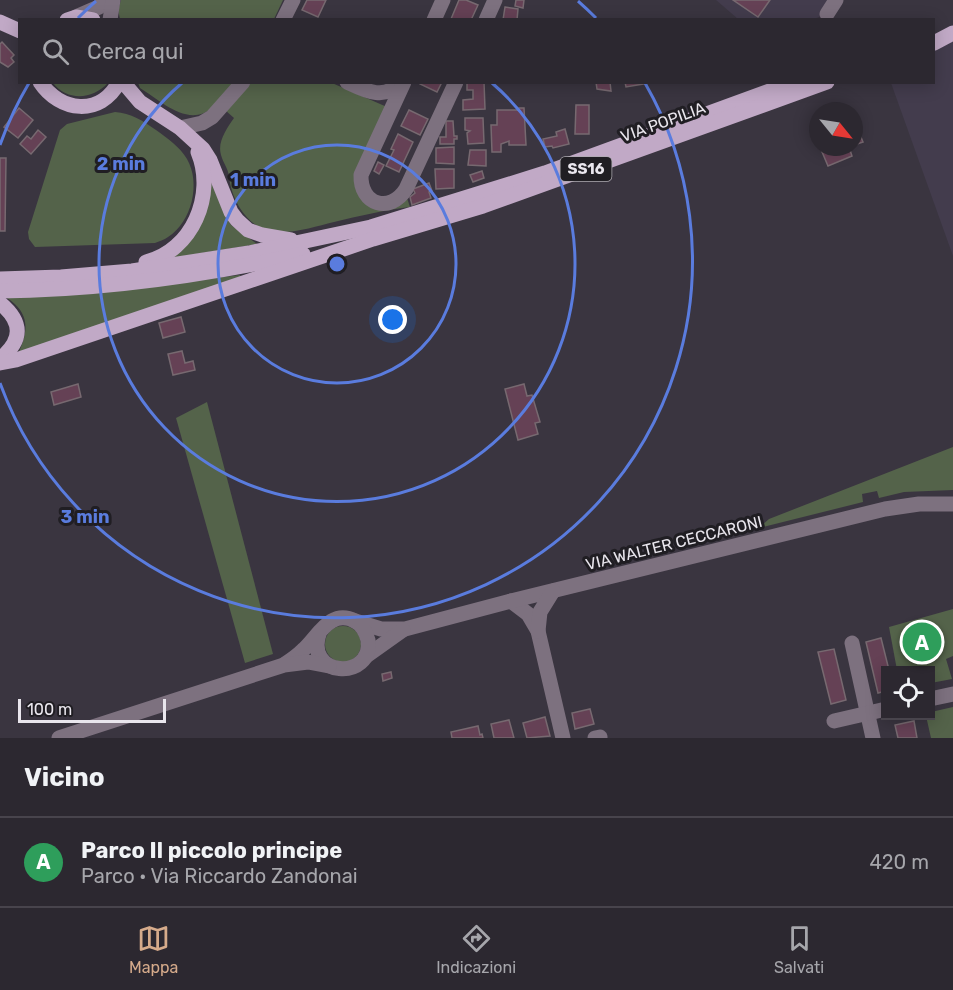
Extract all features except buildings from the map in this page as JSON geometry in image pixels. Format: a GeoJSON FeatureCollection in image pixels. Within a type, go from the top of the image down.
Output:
{"type":"FeatureCollection","features":[{"type":"Feature","properties":{"kind":"main road"},"geometry":{"type":"LineString","coordinates":[[935,32],[953,27]]}},
{"type":"Feature","properties":{"kind":"main road"},"geometry":{"type":"LineString","coordinates":[[935,42],[953,33]]}},
{"type":"Feature","properties":{"kind":"main road"},"geometry":{"type":"LineString","coordinates":[[41,84],[48,94],[59,102],[72,106],[93,105],[118,87],[180,128],[203,149],[210,160],[231,212],[248,230],[284,240],[309,241]]}},
{"type":"Feature","properties":{"kind":"main road","name":"VIA POPILIA"},"geometry":{"type":"LineString","coordinates":[[372,233],[789,84]]}},
{"type":"Feature","properties":{"kind":"main road","name":"VIA POPILIA"},"geometry":{"type":"LineString","coordinates":[[372,233],[483,206],[821,84]]}},
{"type":"Feature","properties":{"kind":"main road"},"geometry":{"type":"LineString","coordinates":[[61,277],[158,259],[189,233],[203,202],[203,164],[194,141]]}},
{"type":"Feature","properties":{"kind":"main road"},"geometry":{"type":"LineString","coordinates":[[0,361],[16,360],[372,233]]}},
{"type":"Feature","properties":{"kind":"main road","name":"SS16"},"geometry":{"type":"LineString","coordinates":[[0,279],[132,271],[249,253],[309,241],[372,233]]}},
{"type":"Feature","properties":{"kind":"main road","name":"SS16"},"geometry":{"type":"LineString","coordinates":[[0,291],[58,290],[128,284],[250,265],[372,233]]}},
{"type":"Feature","properties":{"kind":"main road"},"geometry":{"type":"LineString","coordinates":[[0,303],[16,319],[17,339],[0,361]]}},
{"type":"Feature","properties":{"kind":"street"},"geometry":{"type":"LineString","coordinates":[[71,18],[99,7],[106,0]]}},
{"type":"Feature","properties":{"kind":"street"},"geometry":{"type":"LineString","coordinates":[[110,18],[113,0]]}},
{"type":"Feature","properties":{"kind":"street"},"geometry":{"type":"LineString","coordinates":[[284,18],[293,0]]}},
{"type":"Feature","properties":{"kind":"street"},"geometry":{"type":"LineString","coordinates":[[435,18],[443,0]]}},
{"type":"Feature","properties":{"kind":"street"},"geometry":{"type":"LineString","coordinates":[[487,18],[495,0]]}},
{"type":"Feature","properties":{"kind":"street"},"geometry":{"type":"LineString","coordinates":[[826,14],[836,0]]}},
{"type":"Feature","properties":{"kind":"street"},"geometry":{"type":"LineString","coordinates":[[180,128],[202,123],[212,117],[241,84]]}},
{"type":"Feature","properties":{"kind":"street"},"geometry":{"type":"LineString","coordinates":[[351,84],[380,94],[400,84]]}},
{"type":"Feature","properties":{"kind":"street"},"geometry":{"type":"LineString","coordinates":[[402,84],[361,175],[361,184],[368,198],[384,204],[400,198],[406,189],[455,84]]}},
{"type":"Feature","properties":{"kind":"street","name":"VIA WALTER CECCARONI"},"geometry":{"type":"LineString","coordinates":[[320,631],[325,625],[340,618],[381,629],[405,629],[885,509],[919,504],[953,504]]}},
{"type":"Feature","properties":{"kind":"street"},"geometry":{"type":"LineString","coordinates":[[537,631],[540,612],[553,591]]}},
{"type":"Feature","properties":{"kind":"street"},"geometry":{"type":"LineString","coordinates":[[511,601],[528,614],[537,631],[563,738]]}},
{"type":"Feature","properties":{"kind":"street"},"geometry":{"type":"LineString","coordinates":[[355,621],[366,633],[368,649],[364,657]]}},
{"type":"Feature","properties":{"kind":"street","name":"VIA WALTER CECCARONI"},"geometry":{"type":"LineString","coordinates":[[284,665],[308,662],[345,669],[360,663],[364,657],[405,629]]}},
{"type":"Feature","properties":{"kind":"street"},"geometry":{"type":"LineString","coordinates":[[59,738],[284,665],[304,650],[320,631]]}},
{"type":"Feature","properties":{"kind":"street"},"geometry":{"type":"LineString","coordinates":[[320,631],[317,638],[319,654],[329,666]]}},
{"type":"Feature","properties":{"kind":"street"},"geometry":{"type":"LineString","coordinates":[[852,643],[873,738]]}},
{"type":"Feature","properties":{"kind":"street"},"geometry":{"type":"LineString","coordinates":[[935,698],[953,694]]}},
{"type":"Feature","properties":{"kind":"street"},"geometry":{"type":"LineString","coordinates":[[834,721],[881,710]]}},
{"type":"Feature","properties":{"kind":"shaded area"},"geometry":{"type":"Polygon","coordinates":[[[716,0],[834,0],[822,16],[816,18],[737,18],[716,0]]]}},
{"type":"Feature","properties":{"kind":"shaded area"},"geometry":{"type":"Polygon","coordinates":[[[953,41],[953,256],[891,84],[935,84],[935,48],[953,41]]]}},
{"type":"Feature","properties":{"kind":"green space"},"geometry":{"type":"Polygon","coordinates":[[[121,0],[283,0],[274,18],[120,18],[118,10],[121,0]]]}},
{"type":"Feature","properties":{"kind":"green space"},"geometry":{"type":"Polygon","coordinates":[[[54,84],[107,84],[95,92],[80,96],[73,96],[54,84]]]}},
{"type":"Feature","properties":{"kind":"green space"},"geometry":{"type":"Polygon","coordinates":[[[138,84],[233,84],[212,108],[194,115],[175,110],[140,88],[138,84]]]}},
{"type":"Feature","properties":{"kind":"green space"},"geometry":{"type":"Polygon","coordinates":[[[250,84],[334,84],[387,107],[359,169],[363,198],[407,198],[410,207],[292,231],[274,232],[258,227],[240,209],[222,158],[220,145],[223,135],[234,118],[225,110],[250,84]]]}},
{"type":"Feature","properties":{"kind":"green space"},"geometry":{"type":"Polygon","coordinates":[[[115,112],[132,116],[160,133],[173,143],[187,159],[193,179],[193,190],[192,201],[183,222],[168,237],[155,243],[35,247],[29,239],[28,232],[60,130],[67,124],[115,112]]]}},
{"type":"Feature","properties":{"kind":"green space"},"geometry":{"type":"Polygon","coordinates":[[[210,179],[231,225],[257,244],[172,258],[201,223],[208,204],[210,179]]]}},
{"type":"Feature","properties":{"kind":"green space"},"geometry":{"type":"Polygon","coordinates":[[[240,275],[241,277],[18,354],[24,338],[25,323],[20,310],[7,298],[127,289],[240,275]]]}},
{"type":"Feature","properties":{"kind":"green space"},"geometry":{"type":"Polygon","coordinates":[[[207,402],[273,654],[245,663],[176,418],[207,402]]]}},
{"type":"Feature","properties":{"kind":"green space"},"geometry":{"type":"Polygon","coordinates":[[[953,447],[953,490],[904,492],[879,498],[877,491],[862,494],[863,502],[759,528],[769,519],[953,447]]]}},
{"type":"Feature","properties":{"kind":"green space"},"geometry":{"type":"Polygon","coordinates":[[[953,609],[953,656],[946,659],[952,679],[935,682],[935,666],[896,666],[889,627],[953,609]]]}},
{"type":"Feature","properties":{"kind":"green space"},"geometry":{"type":"Polygon","coordinates":[[[343,626],[356,631],[361,644],[356,657],[343,662],[330,657],[325,644],[330,631],[343,626]]]}},
{"type":"Feature","properties":{"kind":"green space"},"geometry":{"type":"Polygon","coordinates":[[[953,707],[953,738],[931,738],[927,720],[935,720],[935,711],[953,707]]]}},
{"type":"Feature","properties":{"kind":"place","name":"Parco Il piccolo principe"},"geometry":{"type":"Point","coordinates":[922,642]}}]}
